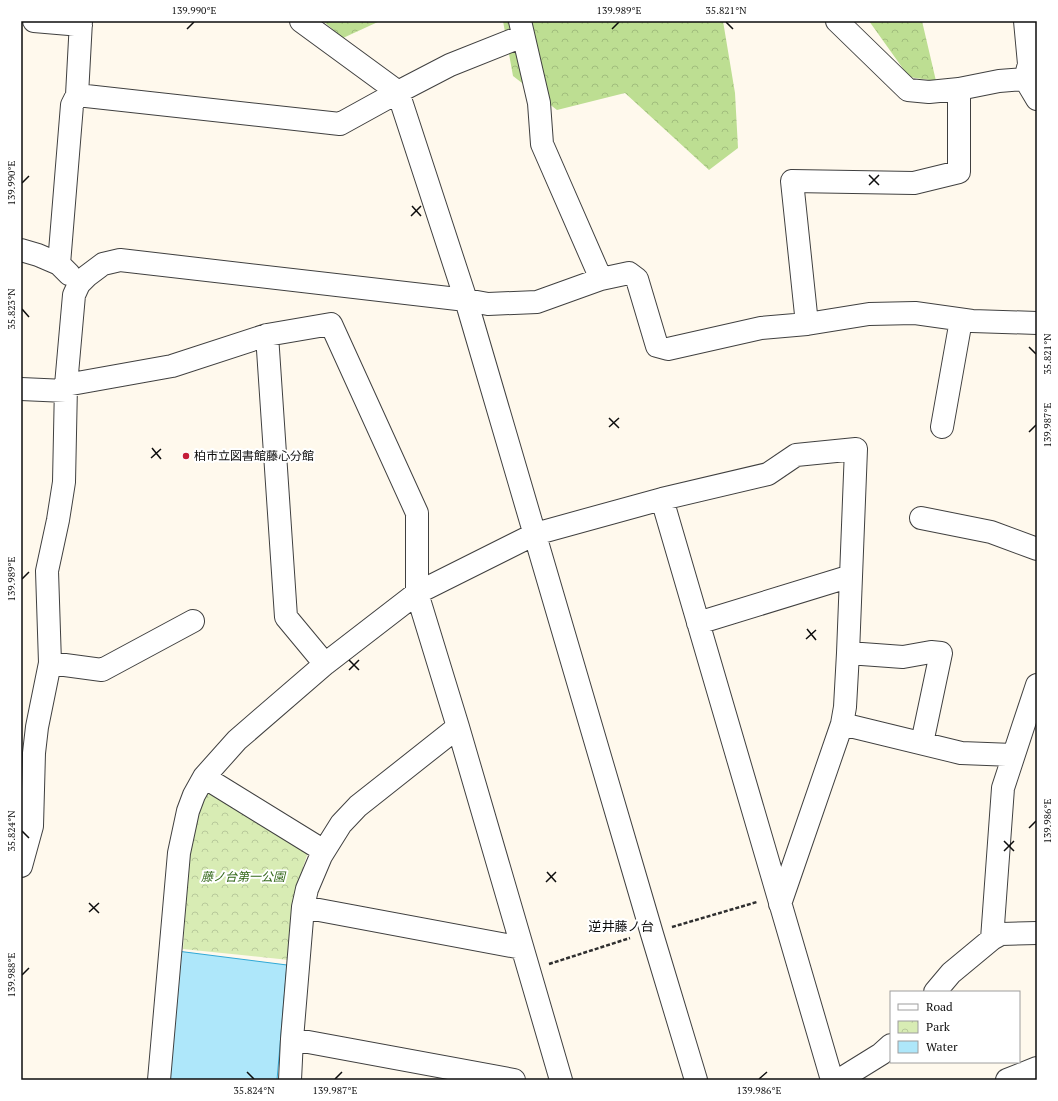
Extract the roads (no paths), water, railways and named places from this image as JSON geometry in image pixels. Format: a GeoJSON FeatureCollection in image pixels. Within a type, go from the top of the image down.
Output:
{"type":"FeatureCollection","features":[{"type":"Feature","properties":{"kind":"street"},"geometry":{"type":"LineString","coordinates":[[34,21],[81,23],[77,95],[72,105],[59,264]]}},
{"type":"Feature","properties":{"kind":"street"},"geometry":{"type":"LineString","coordinates":[[301,21],[398,92],[466,300],[696,1080]]}},
{"type":"Feature","properties":{"kind":"street"},"geometry":{"type":"LineString","coordinates":[[837,21],[908,90],[929,92],[959,89],[999,81],[1025,79]]}},
{"type":"Feature","properties":{"kind":"street"},"geometry":{"type":"LineString","coordinates":[[1025,21],[1029,64],[1025,79],[1037,99]]}},
{"type":"Feature","properties":{"kind":"street"},"geometry":{"type":"LineString","coordinates":[[77,95],[340,124],[398,92],[521,29],[539,102],[542,144],[601,279]]}},
{"type":"Feature","properties":{"kind":"street"},"geometry":{"type":"LineString","coordinates":[[807,324],[792,181],[914,183],[959,172],[959,89]]}},
{"type":"Feature","properties":{"kind":"street"},"geometry":{"type":"LineString","coordinates":[[21,250],[59,264],[79,284]]}},
{"type":"Feature","properties":{"kind":"street"},"geometry":{"type":"LineString","coordinates":[[21,866],[32,826],[28,752],[37,727],[50,663],[47,571],[58,520],[64,482],[66,388],[74,295],[79,284],[103,264],[120,260],[466,300],[488,304],[537,302],[601,279],[629,273],[637,279],[657,346],[668,349],[761,328],[807,324],[869,314],[915,313],[972,322],[1037,323]]}},
{"type":"Feature","properties":{"kind":"street"},"geometry":{"type":"LineString","coordinates":[[942,428],[961,320]]}},
{"type":"Feature","properties":{"kind":"street"},"geometry":{"type":"LineString","coordinates":[[21,389],[66,388],[172,366],[267,336],[331,324],[417,513],[417,593],[458,727],[561,1080]]}},
{"type":"Feature","properties":{"kind":"street"},"geometry":{"type":"LineString","coordinates":[[267,336],[286,617],[325,664]]}},
{"type":"Feature","properties":{"kind":"street"},"geometry":{"type":"LineString","coordinates":[[158,1080],[179,853],[188,811],[194,795],[204,777],[236,740],[325,664],[417,593],[535,534],[662,499],[768,474],[796,456],[856,449],[845,707],[842,724],[779,900]]}},
{"type":"Feature","properties":{"kind":"street"},"geometry":{"type":"LineString","coordinates":[[662,499],[832,1080]]}},
{"type":"Feature","properties":{"kind":"street"},"geometry":{"type":"LineString","coordinates":[[921,518],[991,532],[1037,549]]}},
{"type":"Feature","properties":{"kind":"street"},"geometry":{"type":"LineString","coordinates":[[698,623],[851,576]]}},
{"type":"Feature","properties":{"kind":"street"},"geometry":{"type":"LineString","coordinates":[[50,663],[102,670],[193,621]]}},
{"type":"Feature","properties":{"kind":"street"},"geometry":{"type":"LineString","coordinates":[[848,653],[903,657],[931,652],[941,653],[922,743]]}},
{"type":"Feature","properties":{"kind":"street"},"geometry":{"type":"LineString","coordinates":[[992,939],[1003,788],[1037,686]]}},
{"type":"Feature","properties":{"kind":"street"},"geometry":{"type":"LineString","coordinates":[[842,724],[961,753],[1013,755]]}},
{"type":"Feature","properties":{"kind":"street"},"geometry":{"type":"LineString","coordinates":[[290,1080],[303,907],[307,889],[324,851],[341,824],[358,806],[458,727]]}},
{"type":"Feature","properties":{"kind":"street"},"geometry":{"type":"LineString","coordinates":[[204,777],[324,851]]}},
{"type":"Feature","properties":{"kind":"street"},"geometry":{"type":"LineString","coordinates":[[303,907],[522,948]]}},
{"type":"Feature","properties":{"kind":"street"},"geometry":{"type":"LineString","coordinates":[[936,991],[951,973],[992,939],[1001,934],[1037,933]]}},
{"type":"Feature","properties":{"kind":"street"},"geometry":{"type":"LineString","coordinates":[[292,1039],[514,1080]]}},
{"type":"Feature","properties":{"kind":"street"},"geometry":{"type":"LineString","coordinates":[[839,1080],[881,1054],[890,1046]]}},
{"type":"Feature","properties":{"kind":"street"},"geometry":{"type":"LineString","coordinates":[[1007,1080],[1037,1068]]}},
{"type":"Feature","properties":{"kind":"water"},"geometry":{"type":"Polygon","coordinates":[[[177,951],[287,965],[277,1080],[170,1080],[177,951]]]}},
{"type":"Feature","properties":{"kind":"place","name":"柏市立図書館藤心分館"},"geometry":{"type":"Point","coordinates":[186,456]}},
{"type":"Feature","properties":{"kind":"district","name":"逆井藤ノ台"},"geometry":{"type":"Point","coordinates":[621,926]}},
{"type":"Feature","properties":{"kind":"park label","name":"藤ノ台第一公園"},"geometry":{"type":"Point","coordinates":[243,877]}}]}
